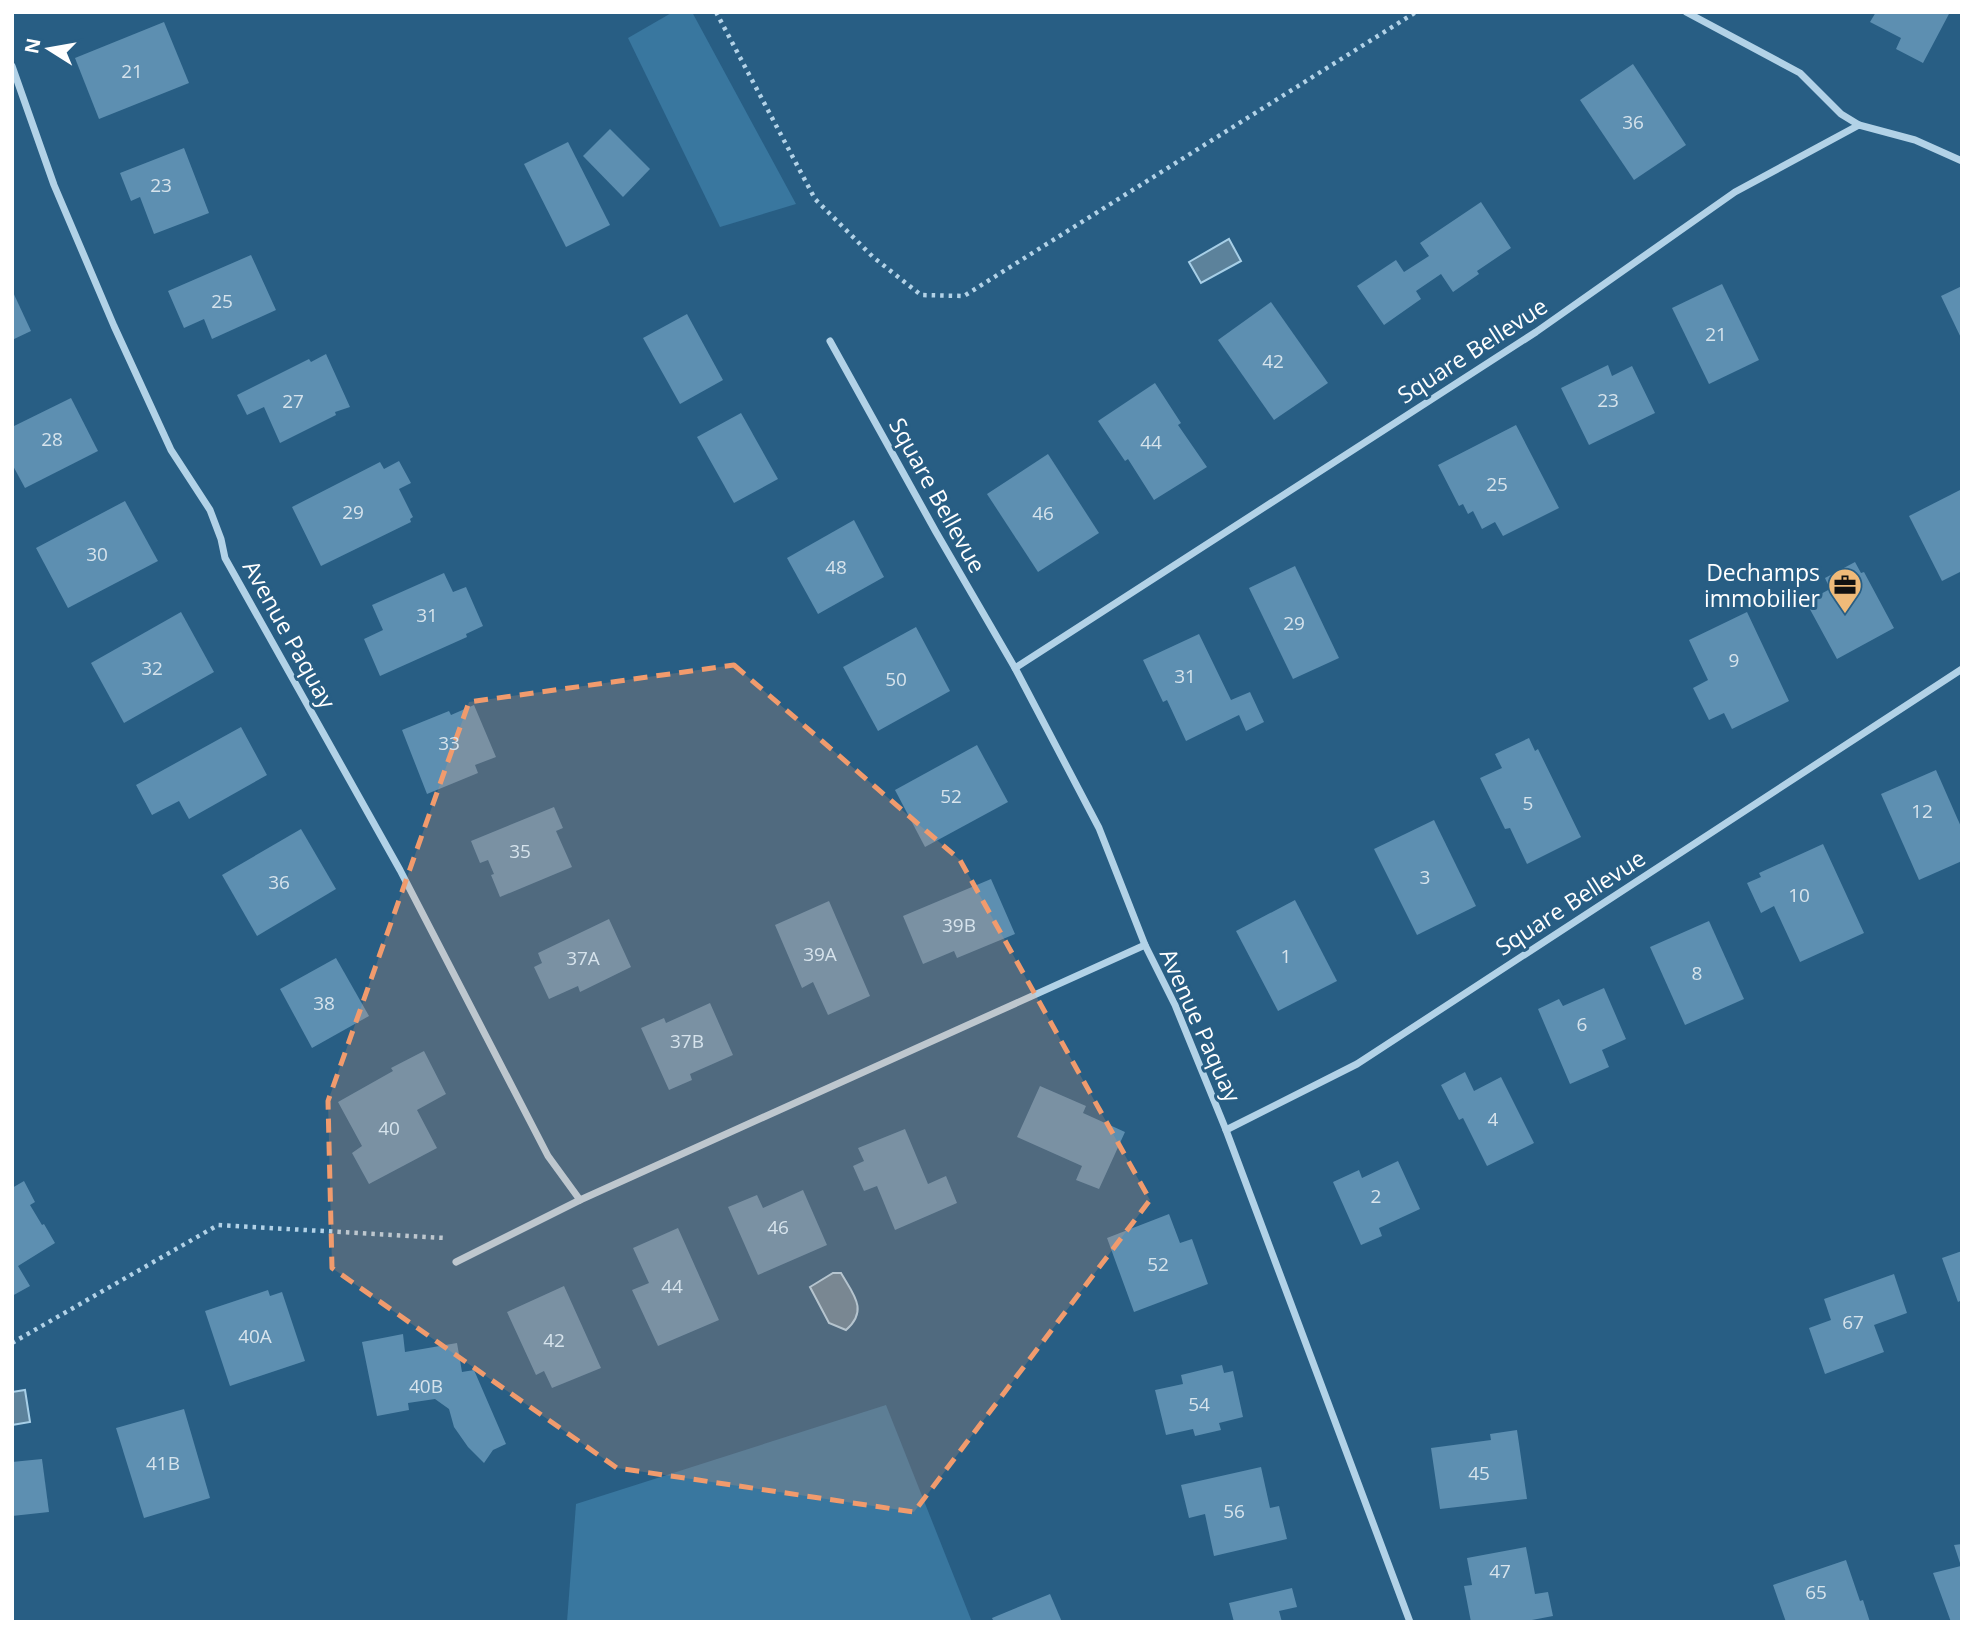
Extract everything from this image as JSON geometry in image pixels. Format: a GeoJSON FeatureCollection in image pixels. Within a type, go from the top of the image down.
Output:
{"type":"FeatureCollection","features":[{"type":"Feature","properties":{"kind":"street"},"geometry":{"type":"LineString","coordinates":[[1686,12],[1800,73],[1841,114],[1859,125],[1915,140],[1962,161]]}},
{"type":"Feature","properties":{"kind":"street","name":"Avenue Paquay"},"geometry":{"type":"LineString","coordinates":[[12,66],[54,185],[114,326],[171,450],[210,510],[225,558],[400,870],[548,1156],[580,1200]]}},
{"type":"Feature","properties":{"kind":"street","name":"Square Bellevue"},"geometry":{"type":"LineString","coordinates":[[1015,668],[1536,332],[1735,192],[1859,125]]}},
{"type":"Feature","properties":{"kind":"street","name":"Square Bellevue"},"geometry":{"type":"LineString","coordinates":[[830,341],[1015,668],[1099,828],[1145,945]]}},
{"type":"Feature","properties":{"kind":"street","name":"Square Bellevue"},"geometry":{"type":"LineString","coordinates":[[1226,1130],[1357,1064],[1962,669]]}},
{"type":"Feature","properties":{"kind":"street","name":"Avenue Paquay"},"geometry":{"type":"LineString","coordinates":[[456,1262],[580,1200],[1145,945],[1175,1005],[1226,1130],[1410,1622]]}},
{"type":"Feature","properties":{"kind":"path"},"geometry":{"type":"LineString","coordinates":[[716,12],[815,199],[873,257],[921,295],[964,296],[1416,12]]}},
{"type":"Feature","properties":{"kind":"path"},"geometry":{"type":"LineString","coordinates":[[12,1343],[218,1225],[436,1236],[489,1247]]}},
{"type":"Feature","properties":{"kind":"highlighted area"},"geometry":{"type":"Polygon","coordinates":[[[734,665],[960,860],[1150,1200],[914,1512],[617,1468],[332,1268],[328,1101],[469,702],[734,665]]]}},
{"type":"Feature","properties":{"kind":"shaded area"},"geometry":{"type":"Polygon","coordinates":[[[673,12],[692,12],[796,204],[720,227],[628,38],[673,12]]]}},
{"type":"Feature","properties":{"kind":"shaded area"},"geometry":{"type":"Polygon","coordinates":[[[1229,239],[1241,261],[1201,283],[1189,262],[1229,239]]]}},
{"type":"Feature","properties":{"kind":"shaded area"},"geometry":{"type":"Polygon","coordinates":[[[833,1273],[841,1273],[857,1302],[857,1316],[846,1330],[829,1323],[810,1287],[833,1273]]]}},
{"type":"Feature","properties":{"kind":"shaded area"},"geometry":{"type":"Polygon","coordinates":[[[25,1390],[30,1422],[12,1425],[12,1392],[25,1390]]]}},
{"type":"Feature","properties":{"kind":"shaded area"},"geometry":{"type":"Polygon","coordinates":[[[886,1405],[972,1622],[567,1622],[576,1504],[886,1405]]]}},
{"type":"Feature","properties":{"kind":"building"},"geometry":{"type":"Polygon","coordinates":[[[1876,12],[1950,12],[1923,63],[1896,49],[1901,38],[1870,22],[1876,12]]]}},
{"type":"Feature","properties":{"kind":"building"},"geometry":{"type":"Polygon","coordinates":[[[164,22],[189,83],[99,119],[75,58],[164,22]]]}},
{"type":"Feature","properties":{"kind":"building"},"geometry":{"type":"Polygon","coordinates":[[[1633,64],[1686,145],[1634,180],[1580,100],[1633,64]]]}},
{"type":"Feature","properties":{"kind":"building"},"geometry":{"type":"Polygon","coordinates":[[[610,129],[650,169],[623,197],[583,156],[610,129]]]}},
{"type":"Feature","properties":{"kind":"building"},"geometry":{"type":"Polygon","coordinates":[[[568,142],[610,225],[566,247],[524,164],[568,142]]]}},
{"type":"Feature","properties":{"kind":"building"},"geometry":{"type":"Polygon","coordinates":[[[184,148],[209,213],[154,234],[140,197],[131,201],[120,173],[184,148]]]}},
{"type":"Feature","properties":{"kind":"building"},"geometry":{"type":"Polygon","coordinates":[[[1481,202],[1511,248],[1477,271],[1479,274],[1453,292],[1441,274],[1416,291],[1421,299],[1384,325],[1357,286],[1396,260],[1404,272],[1429,256],[1420,243],[1481,202]]]}},
{"type":"Feature","properties":{"kind":"building"},"geometry":{"type":"Polygon","coordinates":[[[251,255],[276,310],[212,339],[204,319],[184,328],[168,291],[251,255]]]}},
{"type":"Feature","properties":{"kind":"building"},"geometry":{"type":"Polygon","coordinates":[[[1722,284],[1759,360],[1709,384],[1672,308],[1722,284]]]}},
{"type":"Feature","properties":{"kind":"building"},"geometry":{"type":"Polygon","coordinates":[[[1962,286],[1962,340],[1941,296],[1962,286]]]}},
{"type":"Feature","properties":{"kind":"building"},"geometry":{"type":"Polygon","coordinates":[[[12,290],[31,331],[12,340],[12,290]]]}},
{"type":"Feature","properties":{"kind":"building"},"geometry":{"type":"Polygon","coordinates":[[[1271,302],[1328,383],[1274,420],[1218,340],[1271,302]]]}},
{"type":"Feature","properties":{"kind":"building"},"geometry":{"type":"Polygon","coordinates":[[[687,314],[723,380],[680,404],[643,338],[687,314]]]}},
{"type":"Feature","properties":{"kind":"building"},"geometry":{"type":"Polygon","coordinates":[[[326,354],[350,407],[335,412],[336,415],[280,443],[264,407],[247,415],[237,395],[309,359],[311,362],[326,354]]]}},
{"type":"Feature","properties":{"kind":"building"},"geometry":{"type":"Polygon","coordinates":[[[1608,365],[1612,376],[1632,366],[1655,413],[1589,445],[1561,388],[1608,365]]]}},
{"type":"Feature","properties":{"kind":"building"},"geometry":{"type":"Polygon","coordinates":[[[1155,383],[1181,423],[1178,425],[1207,467],[1154,500],[1128,459],[1125,461],[1098,421],[1155,383]]]}},
{"type":"Feature","properties":{"kind":"building"},"geometry":{"type":"Polygon","coordinates":[[[71,398],[98,451],[25,488],[12,464],[12,427],[71,398]]]}},
{"type":"Feature","properties":{"kind":"building"},"geometry":{"type":"Polygon","coordinates":[[[741,413],[778,479],[734,503],[697,437],[741,413]]]}},
{"type":"Feature","properties":{"kind":"building"},"geometry":{"type":"Polygon","coordinates":[[[1516,425],[1559,508],[1503,536],[1495,522],[1482,529],[1473,511],[1468,514],[1463,504],[1459,506],[1438,465],[1516,425]]]}},
{"type":"Feature","properties":{"kind":"building"},"geometry":{"type":"Polygon","coordinates":[[[1048,454],[1099,533],[1038,572],[987,494],[1048,454]]]}},
{"type":"Feature","properties":{"kind":"building"},"geometry":{"type":"Polygon","coordinates":[[[399,461],[411,483],[399,489],[413,517],[411,522],[321,566],[292,507],[380,462],[384,469],[399,461]]]}},
{"type":"Feature","properties":{"kind":"building"},"geometry":{"type":"Polygon","coordinates":[[[1962,489],[1962,571],[1942,581],[1909,516],[1962,489]]]}},
{"type":"Feature","properties":{"kind":"building"},"geometry":{"type":"Polygon","coordinates":[[[125,501],[158,561],[68,608],[36,548],[125,501]]]}},
{"type":"Feature","properties":{"kind":"building"},"geometry":{"type":"Polygon","coordinates":[[[854,520],[884,577],[818,614],[787,558],[854,520]]]}},
{"type":"Feature","properties":{"kind":"building"},"geometry":{"type":"Polygon","coordinates":[[[1855,562],[1861,573],[1864,572],[1894,628],[1837,659],[1806,602],[1830,589],[1825,578],[1855,562]]]}},
{"type":"Feature","properties":{"kind":"building"},"geometry":{"type":"Polygon","coordinates":[[[1295,566],[1339,658],[1293,679],[1249,588],[1295,566]]]}},
{"type":"Feature","properties":{"kind":"building"},"geometry":{"type":"Polygon","coordinates":[[[444,573],[453,592],[466,587],[483,626],[466,634],[467,637],[380,676],[364,639],[383,630],[372,605],[444,573]]]}},
{"type":"Feature","properties":{"kind":"building"},"geometry":{"type":"Polygon","coordinates":[[[181,612],[214,672],[124,723],[91,663],[181,612]]]}},
{"type":"Feature","properties":{"kind":"building"},"geometry":{"type":"Polygon","coordinates":[[[1747,612],[1789,701],[1732,729],[1724,713],[1709,720],[1693,688],[1708,680],[1689,640],[1747,612]]]}},
{"type":"Feature","properties":{"kind":"building"},"geometry":{"type":"Polygon","coordinates":[[[916,627],[950,691],[878,731],[843,667],[916,627]]]}},
{"type":"Feature","properties":{"kind":"building"},"geometry":{"type":"Polygon","coordinates":[[[1199,634],[1231,700],[1250,692],[1264,722],[1246,731],[1239,715],[1186,741],[1167,700],[1163,702],[1143,660],[1199,634]]]}},
{"type":"Feature","properties":{"kind":"building"},"geometry":{"type":"Polygon","coordinates":[[[474,705],[496,757],[475,765],[478,773],[427,794],[402,730],[449,711],[451,715],[474,705]]]}},
{"type":"Feature","properties":{"kind":"building"},"geometry":{"type":"Polygon","coordinates":[[[241,727],[267,775],[189,819],[179,801],[152,815],[136,785],[241,727]]]}},
{"type":"Feature","properties":{"kind":"building"},"geometry":{"type":"Polygon","coordinates":[[[1529,738],[1535,751],[1538,749],[1581,837],[1527,864],[1510,828],[1505,829],[1480,778],[1502,768],[1495,754],[1529,738]]]}},
{"type":"Feature","properties":{"kind":"building"},"geometry":{"type":"Polygon","coordinates":[[[977,745],[1008,802],[925,847],[895,790],[977,745]]]}},
{"type":"Feature","properties":{"kind":"building"},"geometry":{"type":"Polygon","coordinates":[[[1936,770],[1962,829],[1962,861],[1919,880],[1881,794],[1936,770]]]}},
{"type":"Feature","properties":{"kind":"building"},"geometry":{"type":"Polygon","coordinates":[[[554,807],[563,828],[556,831],[572,867],[500,897],[488,860],[480,863],[471,841],[554,807]]]}},
{"type":"Feature","properties":{"kind":"building"},"geometry":{"type":"Polygon","coordinates":[[[1434,820],[1476,906],[1417,935],[1374,849],[1434,820]]]}},
{"type":"Feature","properties":{"kind":"building"},"geometry":{"type":"Polygon","coordinates":[[[301,829],[336,889],[257,936],[222,875],[301,829]]]}},
{"type":"Feature","properties":{"kind":"building"},"geometry":{"type":"Polygon","coordinates":[[[1823,844],[1864,933],[1800,962],[1774,906],[1761,913],[1747,883],[1761,877],[1759,873],[1823,844]]]}},
{"type":"Feature","properties":{"kind":"building"},"geometry":{"type":"Polygon","coordinates":[[[991,879],[1015,934],[957,958],[954,951],[923,964],[903,916],[991,879]]]}},
{"type":"Feature","properties":{"kind":"building"},"geometry":{"type":"Polygon","coordinates":[[[1295,900],[1337,981],[1278,1011],[1236,931],[1295,900]]]}},
{"type":"Feature","properties":{"kind":"building"},"geometry":{"type":"Polygon","coordinates":[[[829,901],[870,996],[828,1015],[813,982],[802,988],[775,925],[829,901]]]}},
{"type":"Feature","properties":{"kind":"building"},"geometry":{"type":"Polygon","coordinates":[[[609,919],[631,967],[580,992],[578,986],[549,999],[534,967],[542,963],[538,953],[609,919]]]}},
{"type":"Feature","properties":{"kind":"building"},"geometry":{"type":"Polygon","coordinates":[[[1709,921],[1744,999],[1685,1025],[1650,947],[1709,921]]]}},
{"type":"Feature","properties":{"kind":"building"},"geometry":{"type":"Polygon","coordinates":[[[336,958],[369,1016],[312,1048],[280,989],[336,958]]]}},
{"type":"Feature","properties":{"kind":"building"},"geometry":{"type":"Polygon","coordinates":[[[1604,988],[1626,1039],[1602,1050],[1609,1067],[1570,1084],[1538,1009],[1559,999],[1563,1006],[1604,988]]]}},
{"type":"Feature","properties":{"kind":"building"},"geometry":{"type":"Polygon","coordinates":[[[710,1003],[733,1055],[690,1074],[692,1080],[669,1090],[641,1028],[664,1018],[666,1023],[710,1003]]]}},
{"type":"Feature","properties":{"kind":"building"},"geometry":{"type":"Polygon","coordinates":[[[424,1051],[446,1094],[417,1110],[437,1148],[369,1184],[352,1153],[362,1146],[338,1102],[393,1071],[391,1068],[424,1051]]]}},
{"type":"Feature","properties":{"kind":"building"},"geometry":{"type":"Polygon","coordinates":[[[1465,1072],[1474,1091],[1501,1077],[1534,1143],[1487,1166],[1463,1118],[1459,1120],[1441,1085],[1465,1072]]]}},
{"type":"Feature","properties":{"kind":"building"},"geometry":{"type":"Polygon","coordinates":[[[1040,1086],[1086,1106],[1083,1113],[1125,1132],[1099,1189],[1076,1180],[1082,1166],[1017,1137],[1040,1086]]]}},
{"type":"Feature","properties":{"kind":"building"},"geometry":{"type":"Polygon","coordinates":[[[905,1129],[928,1184],[946,1176],[957,1203],[895,1230],[877,1186],[864,1191],[853,1166],[864,1161],[858,1148],[905,1129]]]}},
{"type":"Feature","properties":{"kind":"building"},"geometry":{"type":"Polygon","coordinates":[[[1398,1161],[1420,1209],[1379,1228],[1382,1236],[1361,1245],[1333,1182],[1359,1170],[1362,1178],[1398,1161]]]}},
{"type":"Feature","properties":{"kind":"building"},"geometry":{"type":"Polygon","coordinates":[[[24,1181],[35,1202],[30,1205],[55,1243],[18,1266],[30,1286],[12,1296],[12,1188],[24,1181]]]}},
{"type":"Feature","properties":{"kind":"building"},"geometry":{"type":"Polygon","coordinates":[[[803,1190],[827,1245],[758,1275],[728,1207],[757,1195],[763,1208],[803,1190]]]}},
{"type":"Feature","properties":{"kind":"building"},"geometry":{"type":"Polygon","coordinates":[[[1169,1214],[1180,1243],[1192,1239],[1208,1284],[1134,1312],[1107,1238],[1169,1214]]]}},
{"type":"Feature","properties":{"kind":"building"},"geometry":{"type":"Polygon","coordinates":[[[678,1228],[719,1320],[658,1346],[632,1290],[649,1283],[633,1248],[678,1228]]]}},
{"type":"Feature","properties":{"kind":"building"},"geometry":{"type":"Polygon","coordinates":[[[1962,1251],[1962,1300],[1958,1302],[1942,1258],[1962,1251]]]}},
{"type":"Feature","properties":{"kind":"building"},"geometry":{"type":"Polygon","coordinates":[[[1894,1274],[1907,1313],[1874,1325],[1884,1352],[1825,1374],[1809,1328],[1831,1320],[1824,1299],[1894,1274]]]}},
{"type":"Feature","properties":{"kind":"building"},"geometry":{"type":"Polygon","coordinates":[[[564,1286],[601,1368],[552,1388],[544,1371],[536,1375],[507,1312],[564,1286]]]}},
{"type":"Feature","properties":{"kind":"building"},"geometry":{"type":"Polygon","coordinates":[[[268,1290],[270,1296],[282,1292],[305,1361],[230,1386],[205,1311],[268,1290]]]}},
{"type":"Feature","properties":{"kind":"building"},"geometry":{"type":"Polygon","coordinates":[[[403,1334],[405,1352],[457,1343],[462,1372],[474,1370],[506,1444],[493,1450],[484,1463],[454,1427],[449,1409],[435,1399],[408,1403],[409,1410],[377,1416],[362,1342],[403,1334]]]}},
{"type":"Feature","properties":{"kind":"building"},"geometry":{"type":"Polygon","coordinates":[[[1222,1365],[1224,1373],[1233,1371],[1243,1417],[1219,1423],[1221,1430],[1195,1436],[1193,1429],[1166,1435],[1155,1390],[1183,1384],[1181,1375],[1222,1365]]]}},
{"type":"Feature","properties":{"kind":"building"},"geometry":{"type":"Polygon","coordinates":[[[184,1409],[210,1498],[144,1518],[116,1428],[184,1409]]]}},
{"type":"Feature","properties":{"kind":"building"},"geometry":{"type":"Polygon","coordinates":[[[1517,1430],[1527,1499],[1440,1509],[1431,1448],[1491,1440],[1490,1434],[1517,1430]]]}},
{"type":"Feature","properties":{"kind":"building"},"geometry":{"type":"Polygon","coordinates":[[[42,1459],[49,1512],[12,1516],[12,1462],[42,1459]]]}},
{"type":"Feature","properties":{"kind":"building"},"geometry":{"type":"Polygon","coordinates":[[[1261,1467],[1270,1508],[1279,1506],[1287,1539],[1214,1556],[1205,1514],[1189,1518],[1181,1485],[1261,1467]]]}},
{"type":"Feature","properties":{"kind":"building"},"geometry":{"type":"Polygon","coordinates":[[[1962,1544],[1962,1622],[1951,1622],[1933,1573],[1961,1566],[1954,1545],[1962,1544]]]}},
{"type":"Feature","properties":{"kind":"building"},"geometry":{"type":"Polygon","coordinates":[[[1526,1547],[1535,1594],[1548,1592],[1553,1616],[1522,1622],[1471,1622],[1464,1586],[1472,1585],[1467,1558],[1526,1547]]]}},
{"type":"Feature","properties":{"kind":"building"},"geometry":{"type":"Polygon","coordinates":[[[1846,1560],[1870,1622],[1786,1622],[1773,1585],[1846,1560]]]}},
{"type":"Feature","properties":{"kind":"building"},"geometry":{"type":"Polygon","coordinates":[[[1292,1588],[1297,1607],[1279,1611],[1282,1622],[1234,1622],[1229,1603],[1292,1588]]]}},
{"type":"Feature","properties":{"kind":"building"},"geometry":{"type":"Polygon","coordinates":[[[1050,1594],[1062,1622],[994,1622],[992,1618],[1050,1594]]]}},
{"type":"Feature","properties":{"kind":"place","name":"Dechamps immobilier"},"geometry":{"type":"Point","coordinates":[1845,615]}}]}
